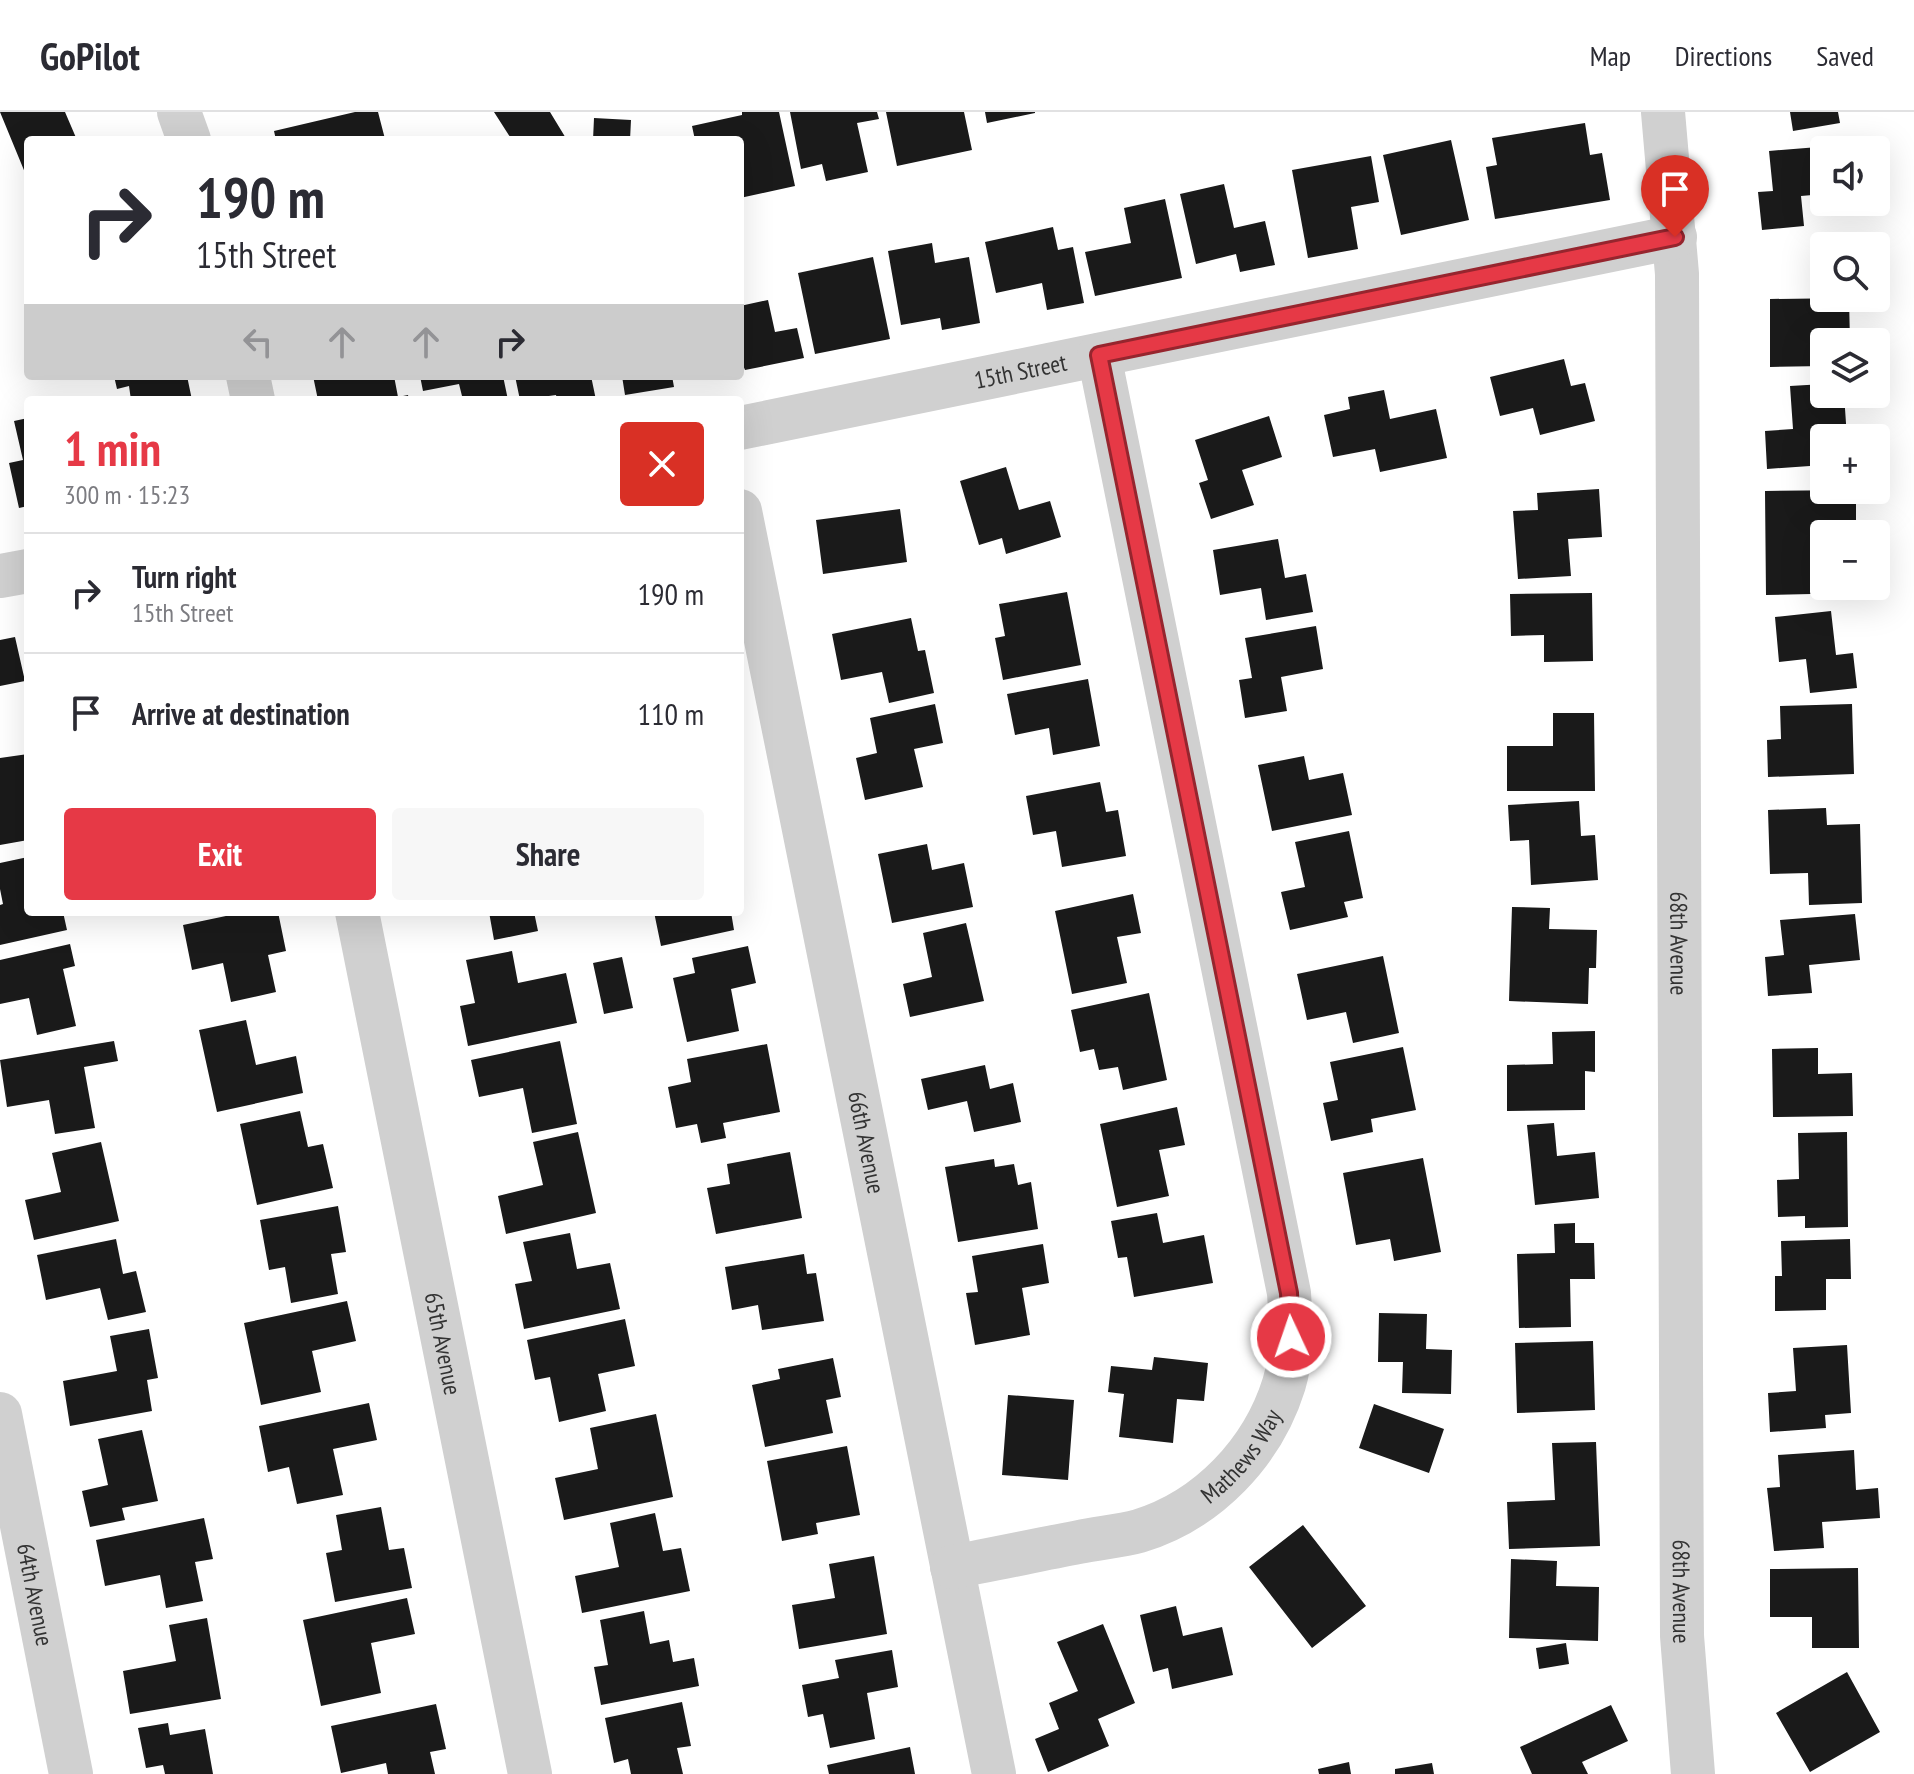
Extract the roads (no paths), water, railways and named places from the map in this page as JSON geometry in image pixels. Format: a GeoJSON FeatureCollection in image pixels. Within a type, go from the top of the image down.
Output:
{"type":"FeatureCollection","features":[{"type":"Feature","properties":{"kind":"street"},"geometry":{"type":"LineString","coordinates":[[179,112],[188,136]]}},
{"type":"Feature","properties":{"kind":"street","name":"68th Avenue"},"geometry":{"type":"LineString","coordinates":[[1663,112],[1675,237],[1682,1636],[1693,1774]]}},
{"type":"Feature","properties":{"kind":"street","name":"15th Street"},"geometry":{"type":"LineString","coordinates":[[744,427],[1675,237]]}},
{"type":"Feature","properties":{"kind":"street","name":"Mathews Way"},"geometry":{"type":"LineString","coordinates":[[952,1567],[1139,1531],[1181,1513],[1218,1487],[1248,1455],[1271,1417],[1285,1382],[1291,1337],[1289,1293],[1099,355]]}},
{"type":"Feature","properties":{"kind":"street","name":"66th Avenue"},"geometry":{"type":"LineString","coordinates":[[744,531],[994,1774]]}},
{"type":"Feature","properties":{"kind":"street"},"geometry":{"type":"LineString","coordinates":[[0,576],[24,572]]}},
{"type":"Feature","properties":{"kind":"street","name":"65th Avenue"},"geometry":{"type":"LineString","coordinates":[[358,916],[530,1774]]}},
{"type":"Feature","properties":{"kind":"street","name":"64th Avenue"},"geometry":{"type":"LineString","coordinates":[[0,1414],[71,1774]]}}]}
